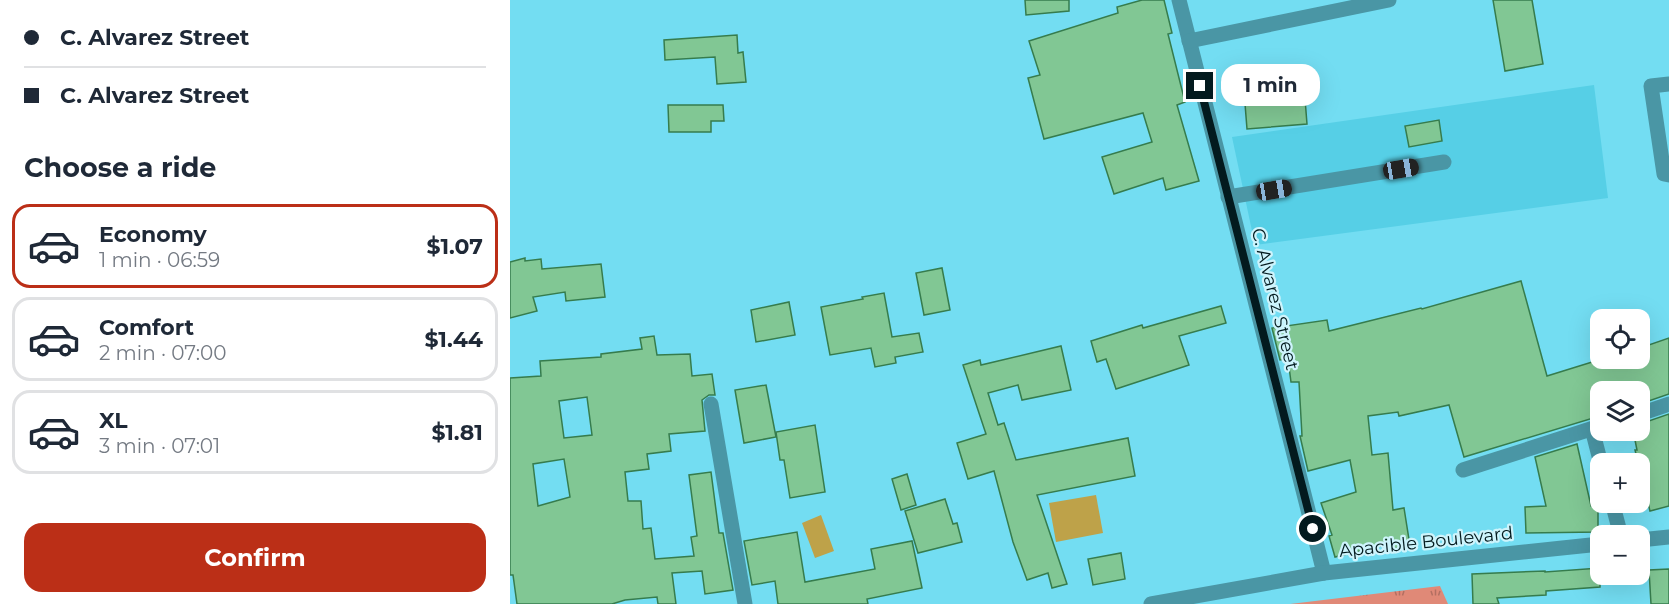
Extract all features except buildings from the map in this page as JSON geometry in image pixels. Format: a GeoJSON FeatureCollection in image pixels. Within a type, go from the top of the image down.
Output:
{"type":"FeatureCollection","features":[{"type":"Feature","properties":{"kind":"street","name":"C. Alvarez Street"},"geometry":{"type":"LineString","coordinates":[[1179,0],[1324,573]]}},
{"type":"Feature","properties":{"kind":"street"},"geometry":{"type":"LineString","coordinates":[[1189,41],[1389,0]]}},
{"type":"Feature","properties":{"kind":"street"},"geometry":{"type":"LineString","coordinates":[[1669,84],[1651,86],[1664,174],[1669,175]]}},
{"type":"Feature","properties":{"kind":"street"},"geometry":{"type":"LineString","coordinates":[[1228,197],[1444,162]]}},
{"type":"Feature","properties":{"kind":"street"},"geometry":{"type":"LineString","coordinates":[[711,404],[745,604]]}},
{"type":"Feature","properties":{"kind":"street"},"geometry":{"type":"LineString","coordinates":[[1650,411],[1669,405]]}},
{"type":"Feature","properties":{"kind":"street"},"geometry":{"type":"LineString","coordinates":[[1463,470],[1590,430]]}},
{"type":"Feature","properties":{"kind":"street"},"geometry":{"type":"LineString","coordinates":[[1650,539],[1669,537]]}},
{"type":"Feature","properties":{"kind":"street","name":"Apacible Boulevard"},"geometry":{"type":"LineString","coordinates":[[1151,604],[1324,573],[1590,545]]}},
{"type":"Feature","properties":{"kind":"shaded area"},"geometry":{"type":"Polygon","coordinates":[[[1594,85],[1608,198],[1255,245],[1232,137],[1594,85]]]}},
{"type":"Feature","properties":{"kind":"shaded area"},"geometry":{"type":"Polygon","coordinates":[[[1096,495],[1103,533],[1056,542],[1049,503],[1096,495]]]}},
{"type":"Feature","properties":{"kind":"shaded area"},"geometry":{"type":"Polygon","coordinates":[[[821,515],[834,551],[815,558],[802,523],[821,515]]]}},
{"type":"Feature","properties":{"kind":"green space"},"geometry":{"type":"Polygon","coordinates":[[[1440,586],[1448,604],[1290,604],[1440,586]]]}},
{"type":"Feature","properties":{"kind":"route"},"geometry":{"type":"LineString","coordinates":[[1200,86],[1313,529]]}}]}
